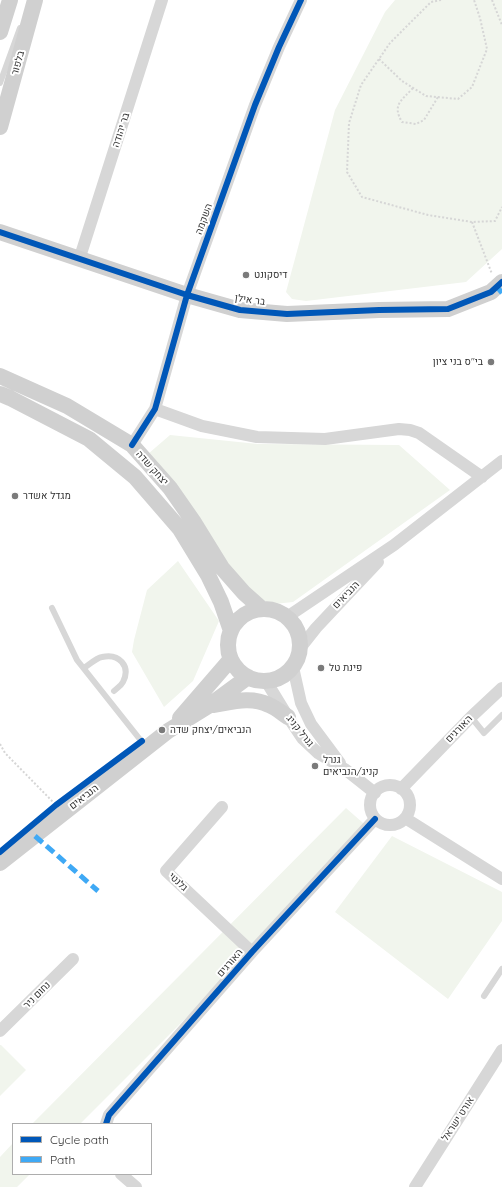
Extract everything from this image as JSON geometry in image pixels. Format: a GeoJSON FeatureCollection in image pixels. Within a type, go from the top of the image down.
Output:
{"type":"FeatureCollection","features":[{"type":"Feature","properties":{"kind":"street"},"geometry":{"type":"LineString","coordinates":[[0,32],[10,0]]}},
{"type":"Feature","properties":{"kind":"street","name":"בלפור"},"geometry":{"type":"LineString","coordinates":[[0,127],[35,0]]}},
{"type":"Feature","properties":{"kind":"street","name":"בר יהודה"},"geometry":{"type":"LineString","coordinates":[[80,260],[162,0]]}},
{"type":"Feature","properties":{"kind":"street","name":"השקמה"},"geometry":{"type":"LineString","coordinates":[[132,445],[155,409],[187,295],[255,105],[278,47],[300,0]]}},
{"type":"Feature","properties":{"kind":"street","name":"בר אילן"},"geometry":{"type":"LineString","coordinates":[[0,232],[187,295],[240,310],[287,314],[448,309],[491,292],[500,285]]}},
{"type":"Feature","properties":{"kind":"street","name":"יצחק שדה"},"geometry":{"type":"LineString","coordinates":[[0,376],[67,406],[132,445],[170,488],[222,568],[244,593],[262,609]]}},
{"type":"Feature","properties":{"kind":"street","name":"יצחק שדה"},"geometry":{"type":"LineString","coordinates":[[0,394],[89,439],[135,477],[180,529],[208,575],[221,602],[231,632]]}},
{"type":"Feature","properties":{"kind":"street"},"geometry":{"type":"LineString","coordinates":[[155,409],[202,426],[257,437],[325,439],[410,430],[419,434],[482,477]]}},
{"type":"Feature","properties":{"kind":"street","name":"הנביאים"},"geometry":{"type":"LineString","coordinates":[[287,617],[394,546],[502,461]]}},
{"type":"Feature","properties":{"kind":"street","name":"הנביאים"},"geometry":{"type":"LineString","coordinates":[[301,647],[316,628],[394,546]]}},
{"type":"Feature","properties":{"kind":"street"},"geometry":{"type":"LineString","coordinates":[[262,609],[271,609],[287,617],[295,625],[301,647],[298,658],[293,667],[281,677],[266,681],[248,677],[238,670],[231,659],[228,646],[231,632],[235,623],[252,611],[262,609]]}},
{"type":"Feature","properties":{"kind":"street","name":"הנביאים"},"geometry":{"type":"LineString","coordinates":[[168,731],[231,659]]}},
{"type":"Feature","properties":{"kind":"street","name":"גנרל קניג"},"geometry":{"type":"LineString","coordinates":[[293,667],[301,703],[311,724],[346,770]]}},
{"type":"Feature","properties":{"kind":"street","name":"הנביאים"},"geometry":{"type":"LineString","coordinates":[[0,863],[168,731],[210,705],[248,677]]}},
{"type":"Feature","properties":{"kind":"street","name":"גנרל קניג"},"geometry":{"type":"LineString","coordinates":[[266,681],[302,738],[318,753],[346,770],[375,793]]}},
{"type":"Feature","properties":{"kind":"street","name":"האורגים"},"geometry":{"type":"LineString","coordinates":[[401,789],[470,717],[502,688]]}},
{"type":"Feature","properties":{"kind":"street"},"geometry":{"type":"LineString","coordinates":[[210,705],[249,699],[270,705],[288,717]]}},
{"type":"Feature","properties":{"kind":"street"},"geometry":{"type":"LineString","coordinates":[[387,786],[401,789],[408,798],[409,802],[408,813],[405,818],[401,822],[391,825],[375,819],[370,809],[372,797],[375,793],[387,786]]}},
{"type":"Feature","properties":{"kind":"street","name":"גלנטי"},"geometry":{"type":"LineString","coordinates":[[222,807],[166,871],[252,952]]}},
{"type":"Feature","properties":{"kind":"street"},"geometry":{"type":"LineString","coordinates":[[405,818],[502,879]]}},
{"type":"Feature","properties":{"kind":"street","name":"האורגים"},"geometry":{"type":"LineString","coordinates":[[106,1123],[109,1114],[252,952],[375,819]]}},
{"type":"Feature","properties":{"kind":"street","name":"נחום ניר"},"geometry":{"type":"LineString","coordinates":[[0,1031],[73,958]]}},
{"type":"Feature","properties":{"kind":"street","name":"אורט ישראל"},"geometry":{"type":"LineString","coordinates":[[415,1187],[502,1050]]}},
{"type":"Feature","properties":{"kind":"street"},"geometry":{"type":"LineString","coordinates":[[122,1175],[136,1187]]}},
{"type":"Feature","properties":{"kind":"lane"},"geometry":{"type":"LineString","coordinates":[[0,83],[31,0]]}},
{"type":"Feature","properties":{"kind":"lane"},"geometry":{"type":"LineString","coordinates":[[52,608],[77,660],[147,748]]}},
{"type":"Feature","properties":{"kind":"lane"},"geometry":{"type":"LineString","coordinates":[[84,668],[100,657],[108,656],[118,658],[125,666],[126,674],[123,684],[114,691]]}},
{"type":"Feature","properties":{"kind":"lane"},"geometry":{"type":"LineString","coordinates":[[470,717],[484,733],[502,715]]}},
{"type":"Feature","properties":{"kind":"lane"},"geometry":{"type":"LineString","coordinates":[[484,996],[502,969]]}},
{"type":"Feature","properties":{"kind":"path"},"geometry":{"type":"LineString","coordinates":[[441,0],[431,2],[390,43],[361,84],[349,123],[347,172],[362,197],[428,216],[472,222],[495,221],[502,206]]}},
{"type":"Feature","properties":{"kind":"path"},"geometry":{"type":"LineString","coordinates":[[379,58],[402,81],[426,96],[458,99],[472,87],[487,49],[474,0]]}},
{"type":"Feature","properties":{"kind":"path"},"geometry":{"type":"LineString","coordinates":[[492,0],[502,25]]}},
{"type":"Feature","properties":{"kind":"path"},"geometry":{"type":"LineString","coordinates":[[413,88],[398,104],[398,114],[402,122],[416,124],[424,120],[438,97]]}},
{"type":"Feature","properties":{"kind":"path"},"geometry":{"type":"LineString","coordinates":[[472,222],[500,285]]}},
{"type":"Feature","properties":{"kind":"path"},"geometry":{"type":"LineString","coordinates":[[0,744],[5,753],[56,805]]}},
{"type":"Feature","properties":{"kind":"path"},"geometry":{"type":"LineString","coordinates":[[51,810],[62,801]]}},
{"type":"Feature","properties":{"kind":"shaded area"},"geometry":{"type":"Polygon","coordinates":[[[395,0],[502,0],[502,249],[466,282],[306,301],[292,299],[286,292],[335,110],[385,12],[395,0]]]}},
{"type":"Feature","properties":{"kind":"shaded area"},"geometry":{"type":"Polygon","coordinates":[[[170,435],[258,444],[399,445],[450,490],[293,602],[274,604],[262,600],[239,582],[148,454],[170,435]]]}},
{"type":"Feature","properties":{"kind":"shaded area"},"geometry":{"type":"Polygon","coordinates":[[[178,561],[219,621],[193,681],[164,707],[132,652],[147,590],[178,561]]]}},
{"type":"Feature","properties":{"kind":"shaded area"},"geometry":{"type":"Polygon","coordinates":[[[346,808],[371,830],[252,952],[81,1123],[33,1123],[346,808]]]}},
{"type":"Feature","properties":{"kind":"shaded area"},"geometry":{"type":"Polygon","coordinates":[[[392,836],[502,892],[502,921],[448,999],[335,912],[392,836]]]}},
{"type":"Feature","properties":{"kind":"shaded area"},"geometry":{"type":"Polygon","coordinates":[[[0,1045],[26,1070],[0,1096],[0,1045]]]}},
{"type":"Feature","properties":{"kind":"shaded area"},"geometry":{"type":"Polygon","coordinates":[[[12,1144],[12,1175],[29,1175],[17,1187],[0,1187],[0,1157],[12,1144]]]}},
{"type":"Feature","properties":{"kind":"marked path"},"geometry":{"type":"LineString","coordinates":[[497,287],[502,293]]}},
{"type":"Feature","properties":{"kind":"marked path"},"geometry":{"type":"LineString","coordinates":[[35,836],[98,891]]}},
{"type":"Feature","properties":{"kind":"cycle path"},"geometry":{"type":"LineString","coordinates":[[132,445],[155,409],[187,295],[255,105],[279,47],[301,0]]}},
{"type":"Feature","properties":{"kind":"cycle path"},"geometry":{"type":"LineString","coordinates":[[0,232],[187,295],[240,310],[287,314],[448,309],[491,292],[502,282]]}},
{"type":"Feature","properties":{"kind":"cycle path"},"geometry":{"type":"LineString","coordinates":[[0,852],[56,805],[142,741]]}},
{"type":"Feature","properties":{"kind":"cycle path"},"geometry":{"type":"LineString","coordinates":[[106,1123],[109,1115],[252,952],[375,819]]}},
{"type":"Feature","properties":{"kind":"place","name":"דיסקונט"},"geometry":{"type":"Point","coordinates":[246,275]}},
{"type":"Feature","properties":{"kind":"place","name":"בי\"ס בני ציון"},"geometry":{"type":"Point","coordinates":[491,362]}},
{"type":"Feature","properties":{"kind":"place","name":"מגדל אשדר"},"geometry":{"type":"Point","coordinates":[15,496]}},
{"type":"Feature","properties":{"kind":"place","name":"פינת טל"},"geometry":{"type":"Point","coordinates":[321,668]}},
{"type":"Feature","properties":{"kind":"place","name":"הנביאים/יצחק שדה"},"geometry":{"type":"Point","coordinates":[162,730]}},
{"type":"Feature","properties":{"kind":"place","name":"גנרל קניג/הנביאים"},"geometry":{"type":"Point","coordinates":[315,766]}}]}
